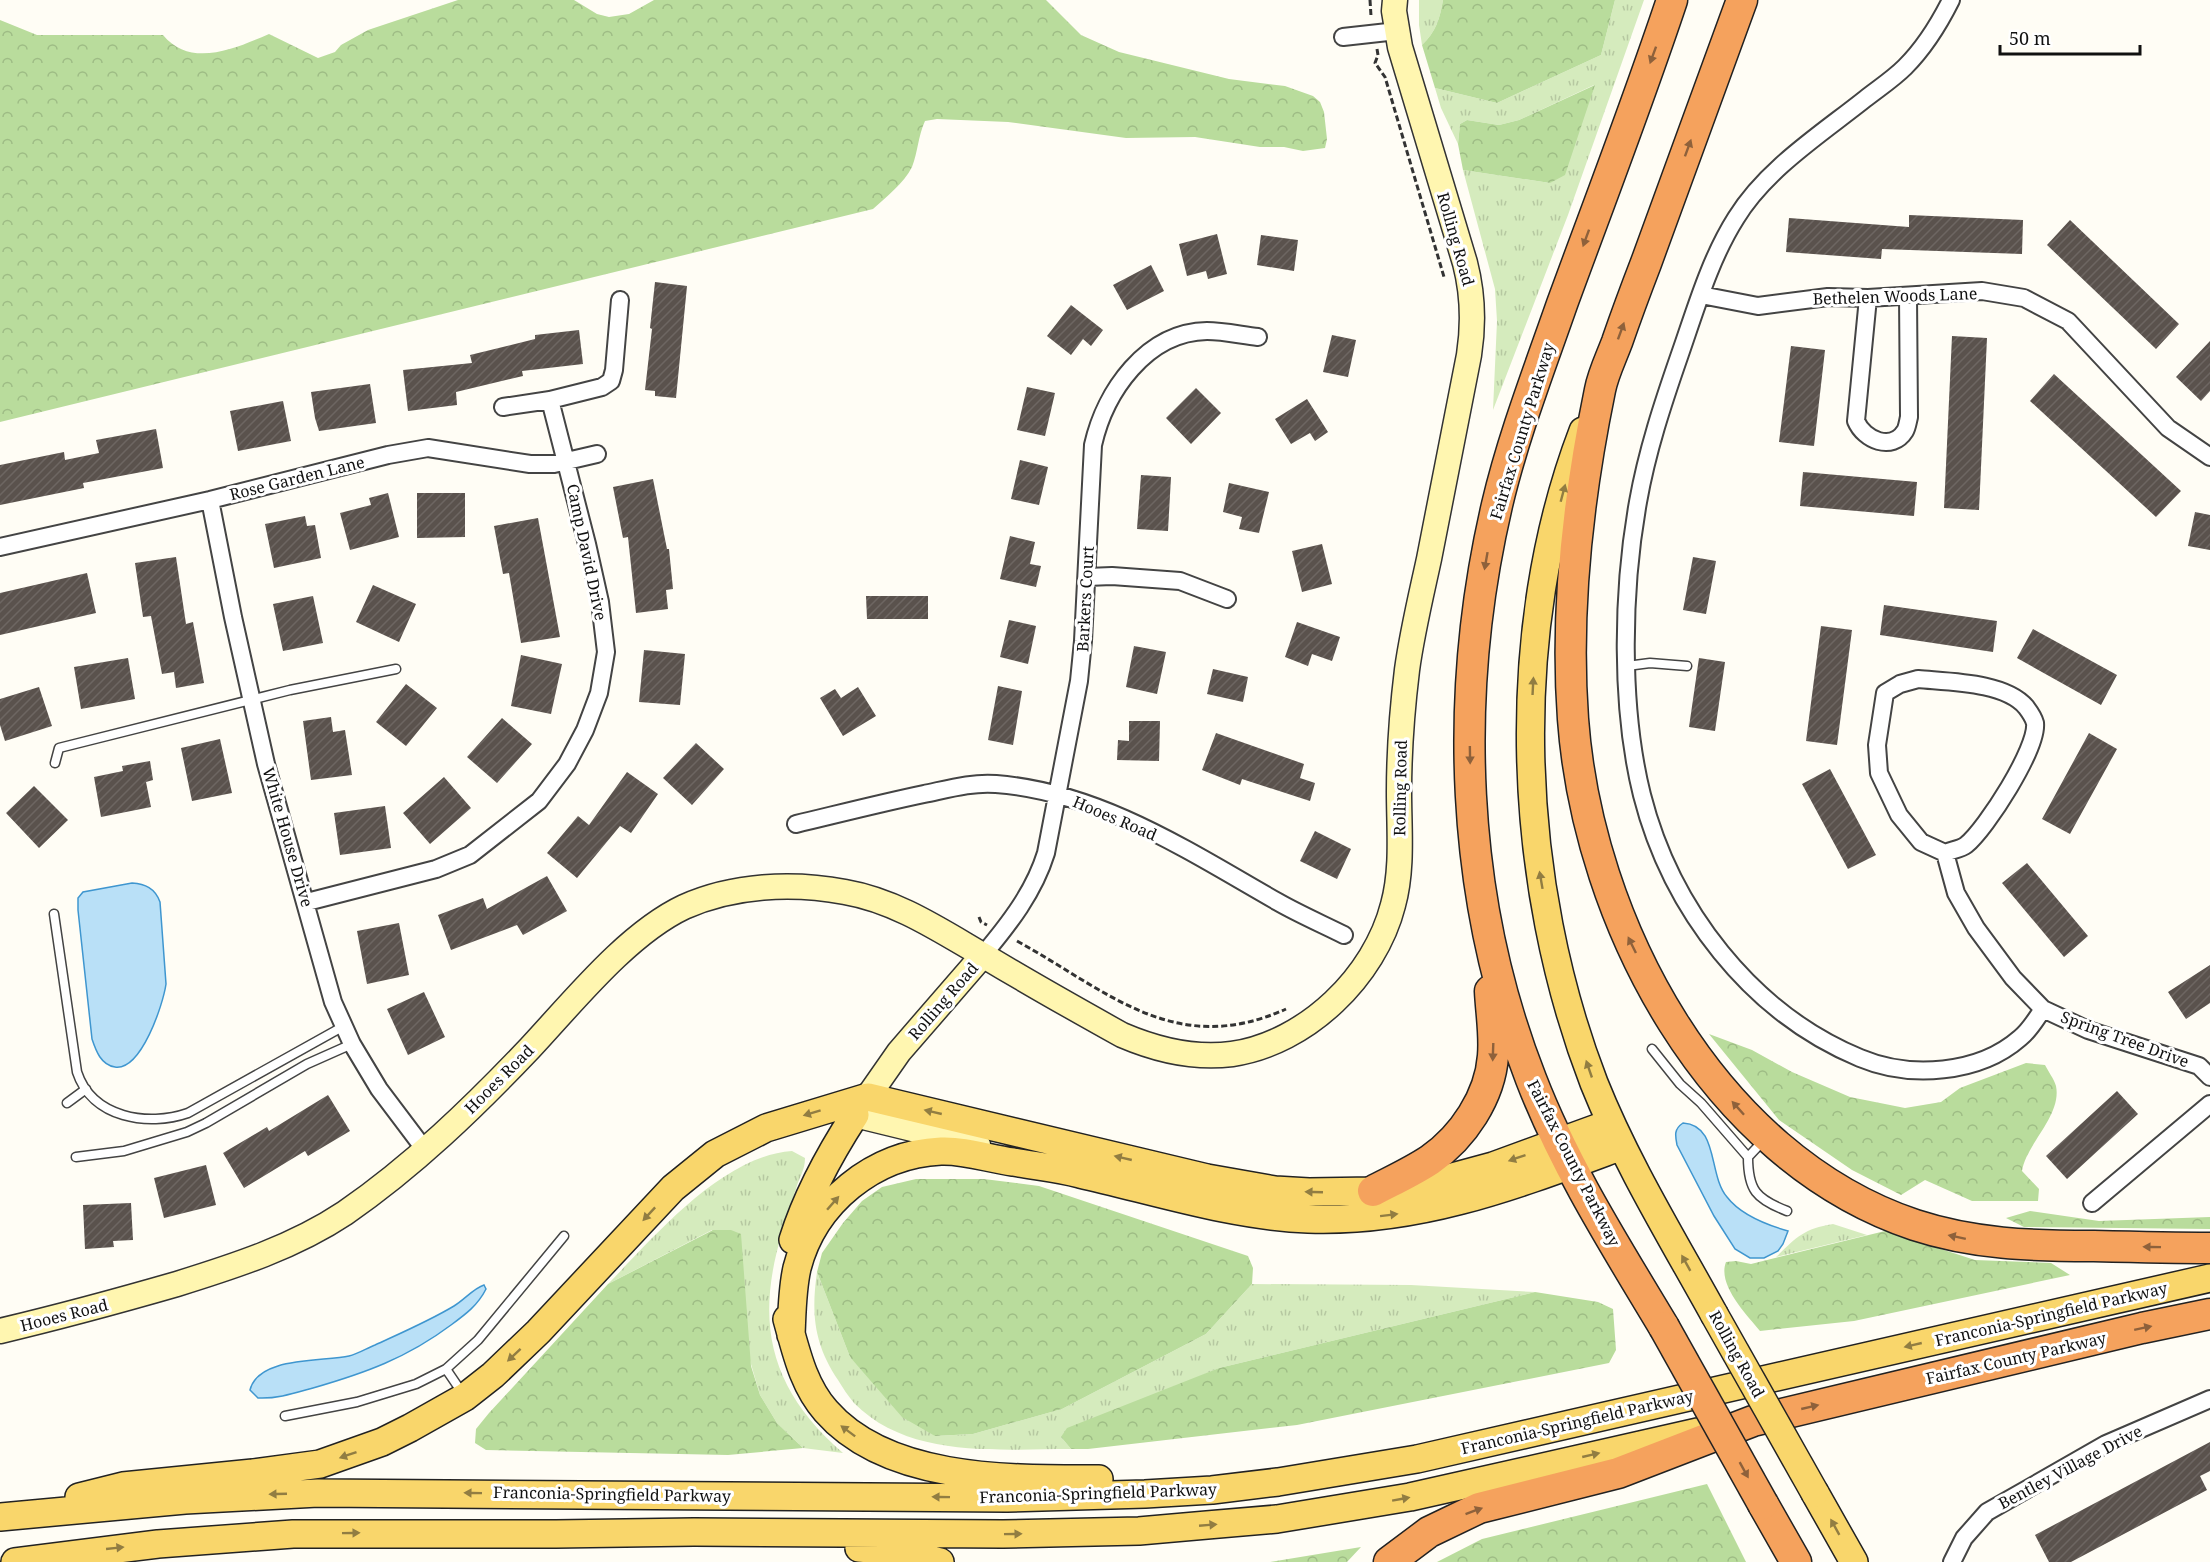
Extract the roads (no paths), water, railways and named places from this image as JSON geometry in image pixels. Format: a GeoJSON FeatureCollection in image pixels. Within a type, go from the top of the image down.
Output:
{"type":"FeatureCollection","features":[{"type":"Feature","properties":{"kind":"highway","name":"Fairfax County Parkway"},"geometry":{"type":"LineString","coordinates":[[1672,0],[1540,366],[1511,455],[1491,534],[1478,606],[1470,709],[1472,810],[1484,910],[1498,975],[1534,1086],[1601,1222],[1664,1327],[1796,1562]]}},
{"type":"Feature","properties":{"kind":"highway"},"geometry":{"type":"LineString","coordinates":[[1742,0],[1601,386],[1578,533],[1571,640],[1578,761],[1592,829],[1628,937],[1681,1034],[1724,1093],[1758,1147],[1810,1171],[1863,1204],[1890,1216],[1944,1234],[1994,1243],[2210,1248]]}},
{"type":"Feature","properties":{"kind":"highway"},"geometry":{"type":"LineString","coordinates":[[1373,1191],[1430,1160],[1451,1143],[1469,1120],[1484,1093],[1489,1080],[1493,1055],[1484,910]]}},
{"type":"Feature","properties":{"kind":"highway","name":"Fairfax County Parkway"},"geometry":{"type":"LineString","coordinates":[[1389,1562],[1429,1532],[1479,1508],[1618,1473],[1753,1421],[2142,1328],[2210,1314]]}},
{"type":"Feature","properties":{"kind":"main road","name":"Rolling Road"},"geometry":{"type":"LineString","coordinates":[[1601,386],[1576,449],[1565,485],[1545,568],[1535,651],[1531,746],[1535,835],[1559,969],[1594,1082],[1617,1134],[1714,1314],[1854,1562]]}},
{"type":"Feature","properties":{"kind":"main road"},"geometry":{"type":"LineString","coordinates":[[0,1517],[123,1486],[320,1464],[382,1442],[465,1396],[523,1347],[673,1188],[715,1155],[766,1128],[862,1106],[1241,1185],[1309,1192],[1373,1191],[1407,1187],[1566,1154],[1617,1134]]}},
{"type":"Feature","properties":{"kind":"main road"},"geometry":{"type":"LineString","coordinates":[[862,1106],[825,1163],[805,1206],[791,1246],[782,1304],[801,1369],[825,1411],[867,1444],[899,1459],[923,1465],[1008,1476],[1132,1479],[1229,1473],[1316,1462],[1417,1459]]}},
{"type":"Feature","properties":{"kind":"main road"},"geometry":{"type":"LineString","coordinates":[[792,1335],[794,1284],[797,1268],[808,1236],[819,1219],[842,1192],[856,1180],[873,1169],[910,1155],[942,1151],[972,1153],[1009,1162],[1077,1173],[1242,1211],[1273,1216],[1345,1219],[1409,1213],[1448,1205],[1528,1181],[1566,1154]]}},
{"type":"Feature","properties":{"kind":"main road","name":"Franconia-Springfield Parkway"},"geometry":{"type":"LineString","coordinates":[[0,1517],[196,1499],[318,1493],[1007,1498],[1212,1490],[1278,1482],[1417,1459],[2210,1278]]}},
{"type":"Feature","properties":{"kind":"main road"},"geometry":{"type":"LineString","coordinates":[[15,1562],[158,1544],[248,1536],[358,1533],[1072,1533],[1139,1531],[1277,1519],[1410,1497],[1753,1421]]}},
{"type":"Feature","properties":{"kind":"main road"},"geometry":{"type":"LineString","coordinates":[[556,1534],[694,1546],[868,1549],[897,1552],[940,1562]]}},
{"type":"Feature","properties":{"kind":"street","name":"Rolling Road"},"geometry":{"type":"LineString","coordinates":[[862,1106],[913,1035],[983,955],[1132,1039],[1179,1053],[1216,1055],[1250,1050],[1300,1028],[1341,996],[1374,954],[1385,931],[1394,903],[1398,875],[1399,754],[1407,668],[1469,355],[1473,317],[1473,298],[1465,263],[1400,47],[1386,32],[1395,0]]}},
{"type":"Feature","properties":{"kind":"street"},"geometry":{"type":"LineString","coordinates":[[1951,0],[1930,37],[1906,66],[1834,124],[1810,139],[1748,199],[1733,221],[1701,295],[1660,412],[1647,459],[1638,505],[1628,603],[1627,666],[1633,750],[1642,796],[1656,837],[1673,877],[1696,918],[1721,952],[1750,984],[1782,1013],[1823,1041],[1864,1060],[1888,1067],[1916,1070],[1950,1068],[2005,1050],[2028,1031],[2043,1009]]}},
{"type":"Feature","properties":{"kind":"street"},"geometry":{"type":"LineString","coordinates":[[1343,37],[1386,32]]}},
{"type":"Feature","properties":{"kind":"street","name":"Bethelen Woods Lane"},"geometry":{"type":"LineString","coordinates":[[1701,295],[1758,306],[1828,297],[1868,298],[1982,291],[2024,298],[2068,321],[2168,428],[2210,457]]}},
{"type":"Feature","properties":{"kind":"street"},"geometry":{"type":"LineString","coordinates":[[1868,298],[1856,421],[1860,430],[1872,440],[1882,441],[1897,439],[1905,431],[1909,417],[1908,296]]}},
{"type":"Feature","properties":{"kind":"street"},"geometry":{"type":"LineString","coordinates":[[503,407],[550,400],[602,387],[611,381],[620,300]]}},
{"type":"Feature","properties":{"kind":"street","name":"Barkers Court"},"geometry":{"type":"LineString","coordinates":[[983,955],[1002,933],[1039,874],[1046,853],[1079,681],[1087,577],[1093,445],[1102,414],[1119,382],[1146,355],[1162,345],[1186,335],[1206,331],[1258,337]]}},
{"type":"Feature","properties":{"kind":"street","name":"Camp David Drive"},"geometry":{"type":"LineString","coordinates":[[306,902],[436,869],[470,855],[539,801],[567,764],[585,730],[599,693],[606,652],[600,602],[550,400]]}},
{"type":"Feature","properties":{"kind":"street","name":"Rose Garden Lane"},"geometry":{"type":"LineString","coordinates":[[0,547],[170,507],[210,500],[388,455],[428,448],[530,464],[554,464],[597,454]]}},
{"type":"Feature","properties":{"kind":"street","name":"White House Drive"},"geometry":{"type":"LineString","coordinates":[[210,500],[266,764],[333,1002],[352,1044],[379,1089],[425,1150]]}},
{"type":"Feature","properties":{"kind":"street"},"geometry":{"type":"LineString","coordinates":[[1087,577],[1112,576],[1180,581],[1227,599]]}},
{"type":"Feature","properties":{"kind":"street"},"geometry":{"type":"LineString","coordinates":[[1918,679],[1966,684],[2012,694],[2027,708],[2035,723],[2032,743],[2022,765],[1981,832],[1964,847],[1945,853],[1921,842],[1899,816],[1879,773],[1876,745],[1885,693],[1900,684],[1918,679]]}},
{"type":"Feature","properties":{"kind":"street","name":"Hooes Road"},"geometry":{"type":"LineString","coordinates":[[796,824],[964,785],[996,784],[1057,794],[1088,803],[1123,818],[1202,858],[1279,903],[1344,935]]}},
{"type":"Feature","properties":{"kind":"street","name":"Spring Tree Drive"},"geometry":{"type":"LineString","coordinates":[[1945,853],[1956,892],[1976,928],[2013,978],[2043,1009],[2088,1030],[2206,1066]]}},
{"type":"Feature","properties":{"kind":"street","name":"Hooes Road"},"geometry":{"type":"LineString","coordinates":[[0,1331],[228,1269],[284,1247],[345,1213],[425,1150],[489,1090],[628,947],[665,918],[697,902],[729,893],[767,887],[806,887],[845,892],[904,910],[983,955]]}},
{"type":"Feature","properties":{"kind":"street"},"geometry":{"type":"LineString","coordinates":[[2092,1203],[2210,1104]]}},
{"type":"Feature","properties":{"kind":"street"},"geometry":{"type":"LineString","coordinates":[[862,1106],[1077,1173]]}},
{"type":"Feature","properties":{"kind":"street","name":"Bentley Village Drive"},"geometry":{"type":"LineString","coordinates":[[1952,1562],[1964,1538],[1987,1512],[2106,1444],[2210,1399]]}},
{"type":"Feature","properties":{"kind":"lane"},"geometry":{"type":"LineString","coordinates":[[1627,666],[1650,663],[1687,666]]}},
{"type":"Feature","properties":{"kind":"lane"},"geometry":{"type":"LineString","coordinates":[[55,763],[59,748],[252,700],[396,669]]}},
{"type":"Feature","properties":{"kind":"lane"},"geometry":{"type":"LineString","coordinates":[[54,914],[77,1072],[86,1089],[100,1103],[126,1116],[149,1120],[168,1119],[195,1110],[344,1026]]}},
{"type":"Feature","properties":{"kind":"lane"},"geometry":{"type":"LineString","coordinates":[[76,1157],[124,1151],[187,1132],[308,1064],[352,1044]]}},
{"type":"Feature","properties":{"kind":"lane"},"geometry":{"type":"LineString","coordinates":[[1652,1049],[1680,1084],[1758,1147],[1748,1174],[1751,1186],[1766,1200],[1787,1211]]}},
{"type":"Feature","properties":{"kind":"lane"},"geometry":{"type":"LineString","coordinates":[[67,1103],[86,1089]]}},
{"type":"Feature","properties":{"kind":"lane"},"geometry":{"type":"LineString","coordinates":[[285,1416],[357,1402],[416,1384],[446,1369],[478,1340],[564,1236]]}},
{"type":"Feature","properties":{"kind":"lane"},"geometry":{"type":"LineString","coordinates":[[446,1369],[465,1396]]}},
{"type":"Feature","properties":{"kind":"water"},"geometry":{"type":"Polygon","coordinates":[[[132,883],[149,888],[160,902],[166,984],[155,1021],[142,1048],[134,1059],[125,1065],[115,1067],[106,1063],[97,1053],[92,1039],[78,898],[83,892],[132,883]]]}},
{"type":"Feature","properties":{"kind":"water"},"geometry":{"type":"Polygon","coordinates":[[[1683,1123],[1694,1126],[1708,1141],[1721,1188],[1732,1203],[1754,1218],[1788,1231],[1778,1251],[1764,1258],[1750,1258],[1735,1249],[1714,1216],[1677,1145],[1676,1133],[1683,1123]]]}},
{"type":"Feature","properties":{"kind":"water"},"geometry":{"type":"Polygon","coordinates":[[[484,1285],[486,1289],[479,1300],[462,1317],[435,1337],[385,1363],[313,1388],[272,1398],[258,1398],[250,1390],[256,1379],[265,1371],[293,1362],[356,1354],[435,1317],[484,1285]]]}}]}
